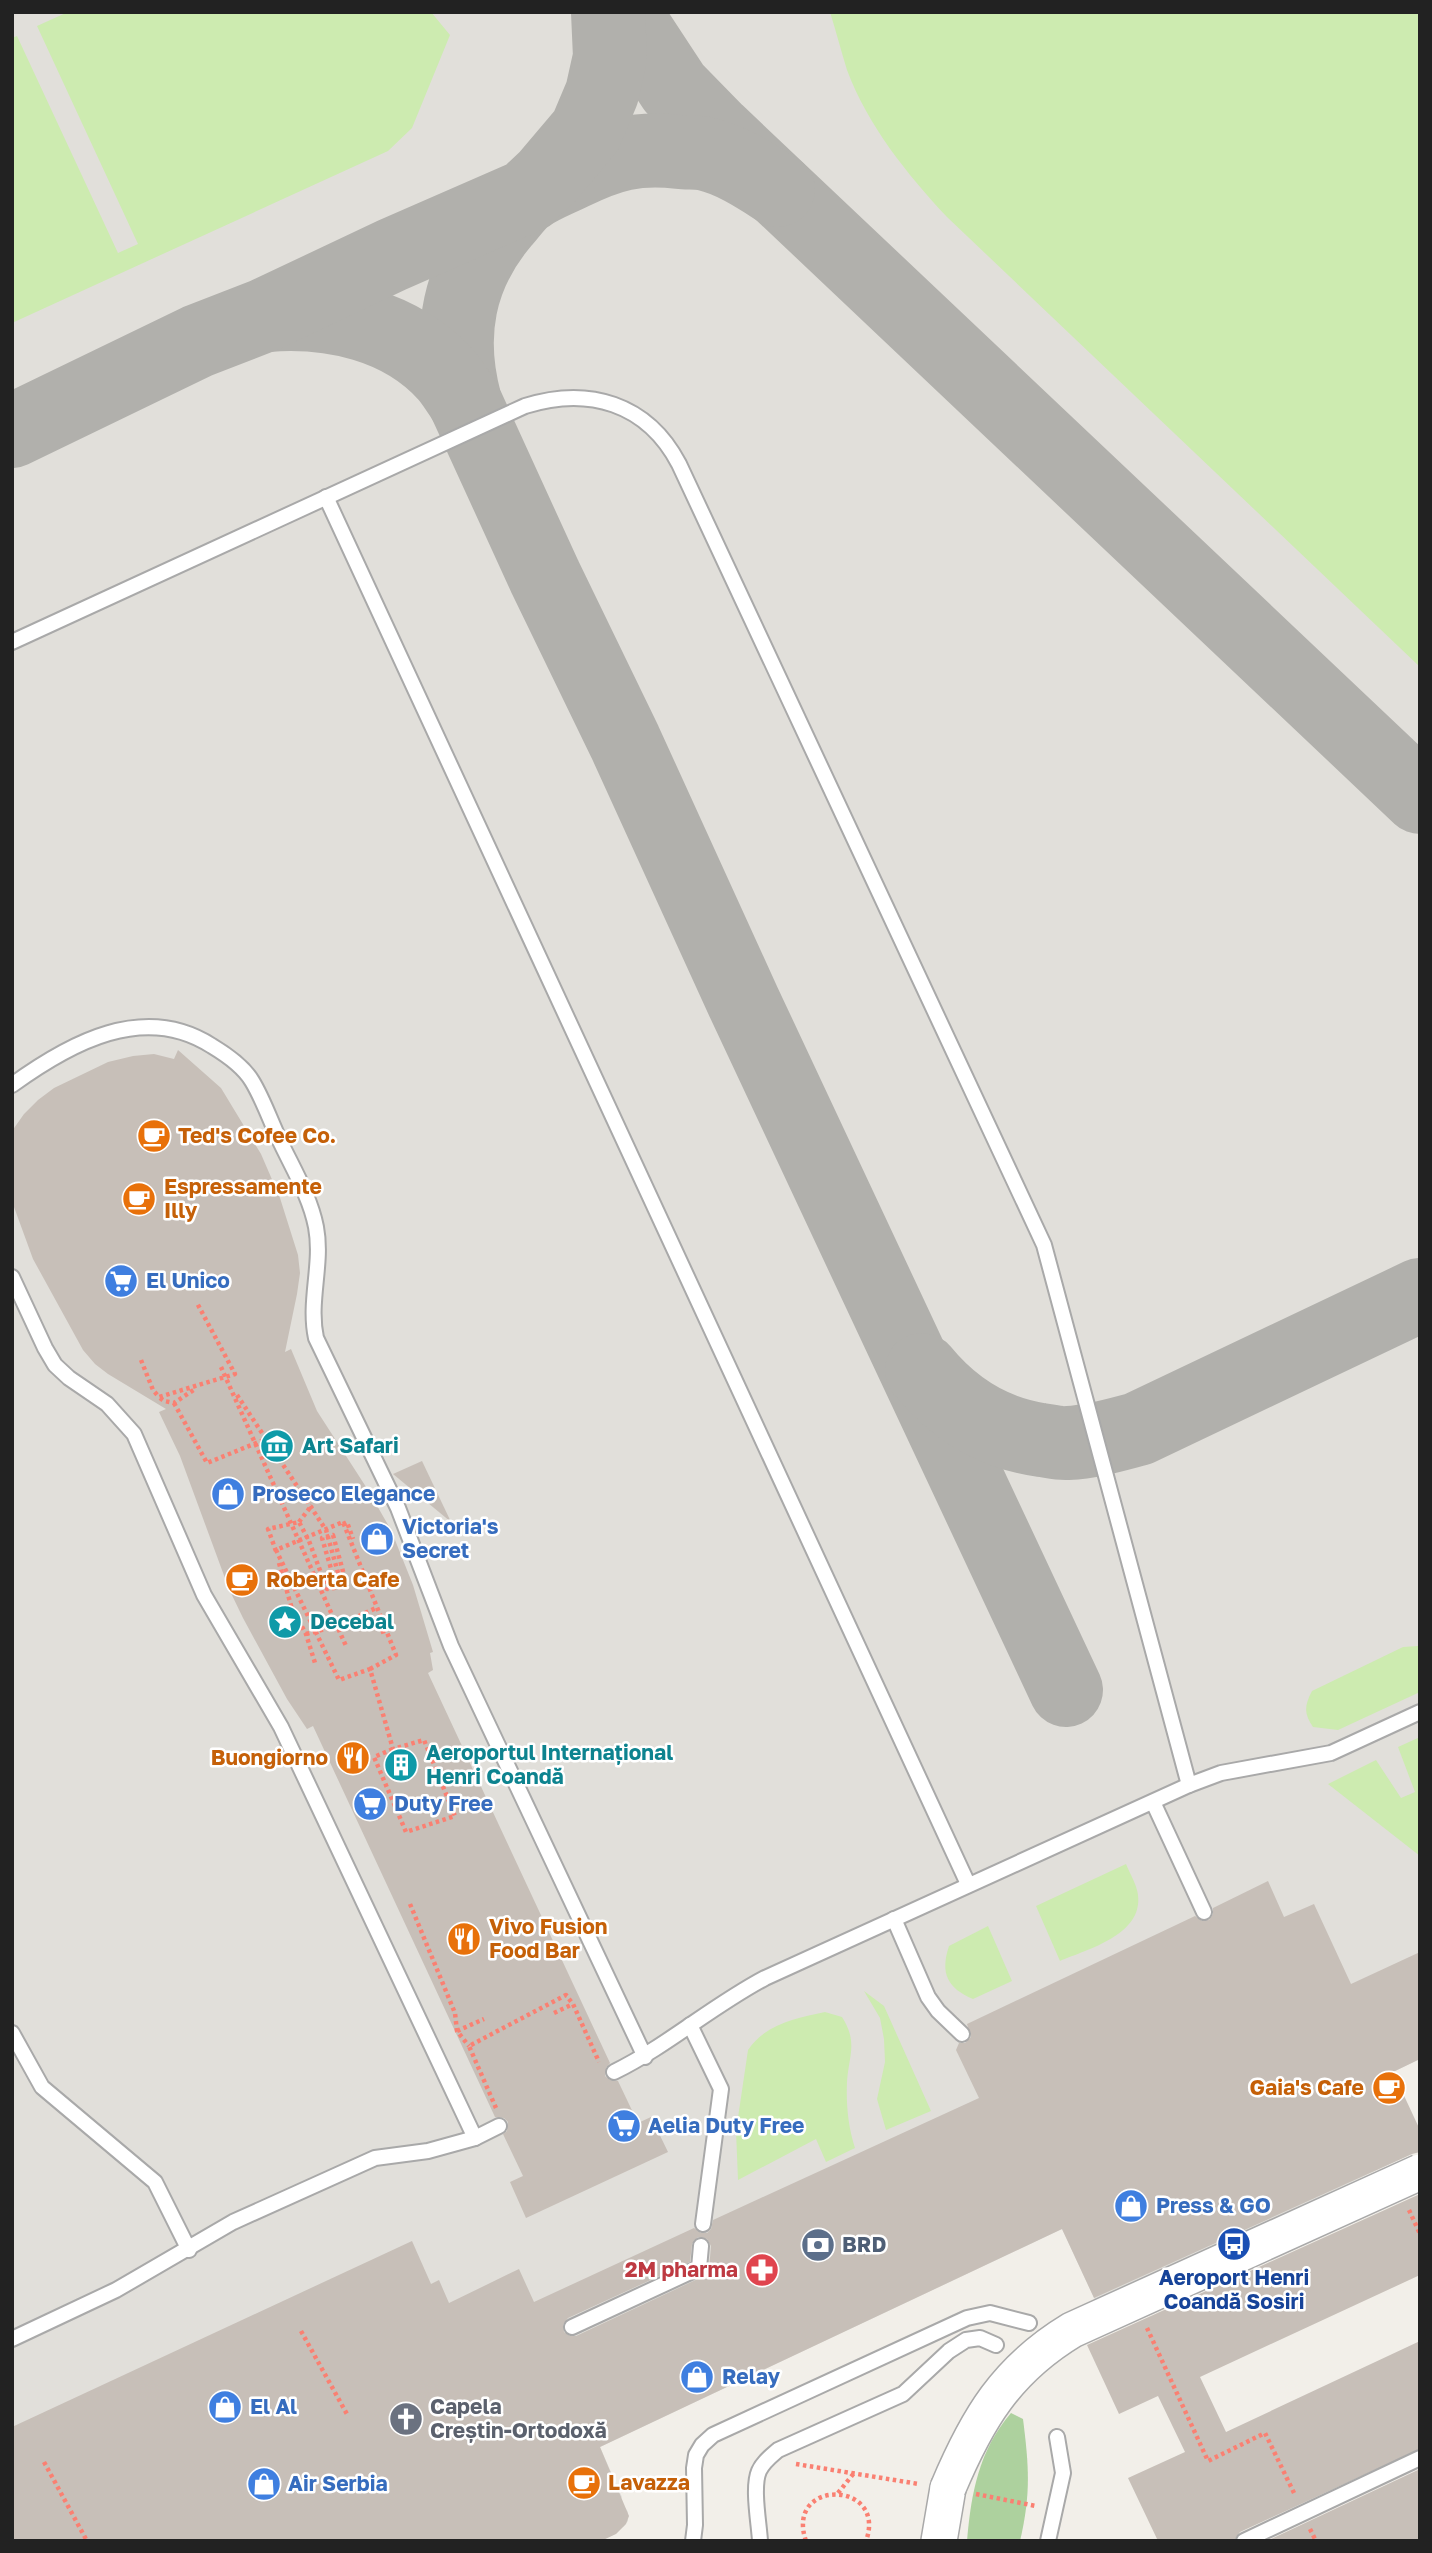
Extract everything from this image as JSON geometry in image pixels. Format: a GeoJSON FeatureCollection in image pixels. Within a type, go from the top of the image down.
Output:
{"type":"FeatureCollection","features":[{"type":"Feature","properties":{"kind":"street"},"geometry":{"type":"LineString","coordinates":[[939,2541],[948,2488],[976,2427],[1021,2367],[1046,2346],[1072,2330],[1420,2172]]}},
{"type":"Feature","properties":{"kind":"lane"},"geometry":{"type":"LineString","coordinates":[[12,642],[525,406],[549,399],[590,398],[626,409],[657,432],[670,446],[1044,1245],[1189,1785]]}},
{"type":"Feature","properties":{"kind":"lane"},"geometry":{"type":"LineString","coordinates":[[326,498],[968,1884]]}},
{"type":"Feature","properties":{"kind":"lane"},"geometry":{"type":"LineString","coordinates":[[12,1085],[46,1060],[101,1034],[138,1026],[172,1029],[204,1041],[230,1058],[251,1079],[306,1197],[316,1227],[318,1253],[312,1321],[316,1338],[398,1508],[451,1646],[645,2057]]}},
{"type":"Feature","properties":{"kind":"lane"},"geometry":{"type":"LineString","coordinates":[[12,1277],[55,1365],[107,1404],[134,1434],[204,1595],[281,1727],[475,2138]]}},
{"type":"Feature","properties":{"kind":"lane"},"geometry":{"type":"LineString","coordinates":[[608,2071],[645,2057],[729,1997],[765,1978],[1189,1785],[1221,1773],[1331,1753],[1420,1712]]}},
{"type":"Feature","properties":{"kind":"lane"},"geometry":{"type":"LineString","coordinates":[[1153,1802],[1204,1912]]}},
{"type":"Feature","properties":{"kind":"lane"},"geometry":{"type":"LineString","coordinates":[[894,1919],[929,1997],[938,2011],[962,2034]]}},
{"type":"Feature","properties":{"kind":"lane"},"geometry":{"type":"LineString","coordinates":[[690,2025],[721,2089],[703,2224]]}},
{"type":"Feature","properties":{"kind":"lane"},"geometry":{"type":"LineString","coordinates":[[12,2034],[42,2087],[155,2182],[189,2250]]}},
{"type":"Feature","properties":{"kind":"lane"},"geometry":{"type":"LineString","coordinates":[[12,2339],[116,2290],[233,2222],[375,2158],[428,2151],[475,2138],[499,2126]]}},
{"type":"Feature","properties":{"kind":"lane"},"geometry":{"type":"LineString","coordinates":[[572,2327],[699,2268],[701,2246]]}},
{"type":"Feature","properties":{"kind":"lane"},"geometry":{"type":"LineString","coordinates":[[693,2541],[696,2455],[713,2435],[967,2318],[990,2313],[1029,2323]]}},
{"type":"Feature","properties":{"kind":"lane"},"geometry":{"type":"LineString","coordinates":[[760,2541],[758,2473],[765,2461],[778,2450],[903,2394],[949,2351],[966,2340],[981,2339],[996,2345]]}},
{"type":"Feature","properties":{"kind":"lane"},"geometry":{"type":"LineString","coordinates":[[1048,2541],[1063,2473],[1057,2437]]}},
{"type":"Feature","properties":{"kind":"lane"},"geometry":{"type":"LineString","coordinates":[[1244,2541],[1420,2458]]}},
{"type":"Feature","properties":{"kind":"path"},"geometry":{"type":"LineString","coordinates":[[141,1360],[153,1390],[159,1397],[235,1374],[197,1303]]}},
{"type":"Feature","properties":{"kind":"path"},"geometry":{"type":"LineString","coordinates":[[221,1367],[346,1646]]}},
{"type":"Feature","properties":{"kind":"path"},"geometry":{"type":"LineString","coordinates":[[157,1394],[164,1401],[174,1403],[206,1382],[225,1374]]}},
{"type":"Feature","properties":{"kind":"path"},"geometry":{"type":"LineString","coordinates":[[237,1395],[328,1536]]}},
{"type":"Feature","properties":{"kind":"path"},"geometry":{"type":"LineString","coordinates":[[174,1403],[207,1463],[276,1435]]}},
{"type":"Feature","properties":{"kind":"path"},"geometry":{"type":"LineString","coordinates":[[312,1505],[299,1522],[268,1530],[292,1609],[306,1634],[315,1662]]}},
{"type":"Feature","properties":{"kind":"path"},"geometry":{"type":"LineString","coordinates":[[299,1522],[327,1589],[341,1585],[351,1587]]}},
{"type":"Feature","properties":{"kind":"path"},"geometry":{"type":"LineString","coordinates":[[343,1522],[396,1655],[370,1669],[339,1680],[276,1550],[343,1522]]}},
{"type":"Feature","properties":{"kind":"path"},"geometry":{"type":"LineString","coordinates":[[342,1525],[347,1522],[370,1579],[384,1635]]}},
{"type":"Feature","properties":{"kind":"path"},"geometry":{"type":"LineString","coordinates":[[333,1535],[344,1575],[341,1585],[334,1579],[322,1538],[328,1536],[333,1535]]}},
{"type":"Feature","properties":{"kind":"path"},"geometry":{"type":"LineString","coordinates":[[306,1634],[337,1626],[376,1608]]}},
{"type":"Feature","properties":{"kind":"path"},"geometry":{"type":"LineString","coordinates":[[280,1621],[295,1616]]}},
{"type":"Feature","properties":{"kind":"path"},"geometry":{"type":"LineString","coordinates":[[370,1669],[393,1749]]}},
{"type":"Feature","properties":{"kind":"path"},"geometry":{"type":"LineString","coordinates":[[424,1740],[455,1816],[406,1832],[374,1757],[393,1749],[424,1740]]}},
{"type":"Feature","properties":{"kind":"path"},"geometry":{"type":"LineString","coordinates":[[410,1904],[455,2013],[457,2031],[468,2046],[495,2107]]}},
{"type":"Feature","properties":{"kind":"path"},"geometry":{"type":"LineString","coordinates":[[468,2046],[566,1995],[608,2071]]}},
{"type":"Feature","properties":{"kind":"path"},"geometry":{"type":"LineString","coordinates":[[554,2013],[573,2004]]}},
{"type":"Feature","properties":{"kind":"path"},"geometry":{"type":"LineString","coordinates":[[457,2031],[484,2019]]}},
{"type":"Feature","properties":{"kind":"path"},"geometry":{"type":"LineString","coordinates":[[1166,2288],[1147,2327],[1208,2461],[1265,2433],[1316,2541]]}},
{"type":"Feature","properties":{"kind":"path"},"geometry":{"type":"LineString","coordinates":[[301,2331],[348,2416]]}},
{"type":"Feature","properties":{"kind":"path"},"geometry":{"type":"LineString","coordinates":[[44,2462],[87,2541]]}},
{"type":"Feature","properties":{"kind":"path"},"geometry":{"type":"LineString","coordinates":[[792,2464],[948,2488],[1054,2510]]}},
{"type":"Feature","properties":{"kind":"path"},"geometry":{"type":"LineString","coordinates":[[838,2493],[854,2473]]}},
{"type":"Feature","properties":{"kind":"path"},"geometry":{"type":"LineString","coordinates":[[806,2541],[802,2526],[810,2505],[823,2496],[838,2493],[852,2498],[863,2508],[869,2523],[866,2541]]}},
{"type":"Feature","properties":{"kind":"shaded area"},"geometry":{"type":"Polygon","coordinates":[[[12,12],[1420,12],[1420,2059],[1393,2072],[1420,2150],[1096,2302],[1062,2229],[600,2447],[622,2497],[618,2504],[624,2506],[628,2512],[628,2521],[623,2527],[12,2541],[12,12]]]}},
{"type":"Feature","properties":{"kind":"green space"},"geometry":{"type":"Polygon","coordinates":[[[68,12],[431,12],[450,35],[412,128],[388,151],[12,323],[12,38],[17,36],[118,253],[138,244],[37,26],[68,12]]]}},
{"type":"Feature","properties":{"kind":"green space"},"geometry":{"type":"Polygon","coordinates":[[[830,12],[1420,12],[1420,667],[932,201],[903,166],[866,111],[847,70],[830,12]]]}},
{"type":"Feature","properties":{"kind":"green space"},"geometry":{"type":"Polygon","coordinates":[[[1418,1646],[1420,1692],[1338,1730],[1313,1727],[1306,1710],[1312,1691],[1403,1647],[1418,1646]]]}},
{"type":"Feature","properties":{"kind":"green space"},"geometry":{"type":"Polygon","coordinates":[[[1420,1737],[1420,1856],[1328,1784],[1376,1760],[1401,1798],[1415,1792],[1398,1747],[1420,1737]]]}},
{"type":"Feature","properties":{"kind":"green space"},"geometry":{"type":"Polygon","coordinates":[[[1126,1864],[1138,1895],[1137,1909],[1132,1921],[1111,1938],[1060,1961],[1036,1906],[1126,1864]]]}},
{"type":"Feature","properties":{"kind":"green space"},"geometry":{"type":"Polygon","coordinates":[[[988,1926],[1012,1981],[973,1999],[952,1985],[946,1972],[946,1956],[949,1946],[988,1926]]]}},
{"type":"Feature","properties":{"kind":"green space"},"geometry":{"type":"Polygon","coordinates":[[[864,1991],[884,2006],[931,2111],[886,2130],[877,2099],[885,2062],[884,2039],[880,2018],[864,1991]]]}},
{"type":"Feature","properties":{"kind":"green space"},"geometry":{"type":"Polygon","coordinates":[[[825,2012],[842,2017],[850,2034],[847,2098],[855,2148],[826,2162],[816,2139],[738,2180],[736,2131],[748,2050],[772,2028],[825,2012]]]}},
{"type":"Feature","properties":{"kind":"green space"},"geometry":{"type":"Polygon","coordinates":[[[1011,2413],[1023,2419],[1027,2452],[1027,2494],[1020,2541],[967,2541],[978,2473],[991,2442],[1011,2413]]]}},
{"type":"Feature","properties":{"kind":"building"},"geometry":{"type":"Polygon","coordinates":[[[178,1050],[221,1088],[261,1154],[280,1198],[298,1255],[300,1273],[285,1352],[291,1349],[317,1411],[391,1530],[413,1585],[433,1652],[430,1653],[433,1670],[428,1673],[610,2063],[605,2076],[618,2081],[638,2123],[651,2117],[668,2152],[526,2218],[510,2182],[523,2176],[503,2134],[507,2131],[508,2122],[504,2118],[495,2117],[313,1726],[307,1729],[287,1699],[229,1589],[180,1456],[159,1412],[166,1409],[108,1374],[83,1350],[33,1259],[14,1207],[12,1131],[38,1100],[54,1088],[108,1062],[154,1054],[174,1059],[178,1050]]]}},
{"type":"Feature","properties":{"kind":"building"},"geometry":{"type":"Polygon","coordinates":[[[422,1461],[451,1522],[393,1474],[422,1461]]]}},
{"type":"Feature","properties":{"kind":"building"},"geometry":{"type":"Polygon","coordinates":[[[1268,1881],[1284,1917],[1314,1904],[1351,1984],[1420,1952],[1420,2059],[1393,2072],[1420,2130],[1420,2152],[1094,2298],[1062,2229],[600,2447],[629,2516],[626,2524],[616,2534],[601,2541],[12,2541],[12,2427],[412,2241],[431,2284],[439,2280],[449,2303],[519,2269],[534,2302],[694,2228],[701,2233],[707,2233],[713,2220],[979,2098],[956,2050],[959,2043],[965,2043],[971,2037],[967,2024],[1195,1916],[1202,1921],[1209,1920],[1213,1908],[1268,1881]],[[698,2237],[692,2244],[690,2262],[568,2318],[563,2325],[564,2332],[576,2336],[704,2276],[709,2269],[711,2246],[707,2239],[698,2237]]]}},
{"type":"Feature","properties":{"kind":"building"},"geometry":{"type":"Polygon","coordinates":[[[1420,2194],[1420,2275],[1200,2377],[1226,2432],[1420,2341],[1420,2449],[1240,2532],[1234,2541],[1158,2541],[1128,2478],[1185,2452],[1158,2396],[1119,2414],[1087,2345],[1420,2194]]]}},
{"type":"Feature","properties":{"kind":"building"},"geometry":{"type":"Polygon","coordinates":[[[1420,2469],[1420,2541],[1267,2541],[1420,2469]]]}},
{"type":"Feature","properties":{"kind":"taxiway"},"geometry":{"type":"LineString","coordinates":[[12,431],[198,341],[265,315],[392,255],[527,196],[586,131],[602,93],[610,57],[608,12]]}},
{"type":"Feature","properties":{"kind":"taxiway"},"geometry":{"type":"LineString","coordinates":[[624,12],[674,88],[717,132],[1420,797]]}},
{"type":"Feature","properties":{"kind":"taxiway"},"geometry":{"type":"LineString","coordinates":[[778,190],[744,169],[716,157],[700,153],[650,150],[599,161],[534,192],[518,204],[488,242],[466,285],[457,330],[460,377],[465,402],[545,577],[625,742],[744,1003],[1066,1690]]}},
{"type":"Feature","properties":{"kind":"taxiway"},"geometry":{"type":"LineString","coordinates":[[267,315],[316,315],[364,324],[386,333],[428,358],[446,375],[465,402]]}},
{"type":"Feature","properties":{"kind":"taxiway"},"geometry":{"type":"LineString","coordinates":[[922,1370],[947,1396],[990,1425],[1023,1437],[1065,1443],[1086,1441],[1138,1429],[1420,1295]]}},
{"type":"Feature","properties":{"kind":"place","name":"Ted's Cofee Co."},"geometry":{"type":"Point","coordinates":[154,1136]}},
{"type":"Feature","properties":{"kind":"place","name":"Espressamente Illy"},"geometry":{"type":"Point","coordinates":[139,1199]}},
{"type":"Feature","properties":{"kind":"place","name":"El Unico"},"geometry":{"type":"Point","coordinates":[121,1281]}},
{"type":"Feature","properties":{"kind":"place","name":"Art Safari"},"geometry":{"type":"Point","coordinates":[277,1446]}},
{"type":"Feature","properties":{"kind":"place","name":"Proseco Elegance"},"geometry":{"type":"Point","coordinates":[228,1494]}},
{"type":"Feature","properties":{"kind":"place","name":"Victoria's Secret"},"geometry":{"type":"Point","coordinates":[377,1539]}},
{"type":"Feature","properties":{"kind":"place","name":"Roberta Cafe"},"geometry":{"type":"Point","coordinates":[242,1580]}},
{"type":"Feature","properties":{"kind":"place","name":"Decebal"},"geometry":{"type":"Point","coordinates":[285,1622]}},
{"type":"Feature","properties":{"kind":"place","name":"Buongiorno"},"geometry":{"type":"Point","coordinates":[353,1758]}},
{"type":"Feature","properties":{"kind":"place","name":"Aeroportul Internațional Henri Coandă"},"geometry":{"type":"Point","coordinates":[401,1765]}},
{"type":"Feature","properties":{"kind":"place","name":"Duty Free"},"geometry":{"type":"Point","coordinates":[370,1804]}},
{"type":"Feature","properties":{"kind":"place","name":"Vivo Fusion Food Bar"},"geometry":{"type":"Point","coordinates":[464,1939]}},
{"type":"Feature","properties":{"kind":"place","name":"Gaia's Cafe"},"geometry":{"type":"Point","coordinates":[1389,2088]}},
{"type":"Feature","properties":{"kind":"place","name":"Aelia Duty Free"},"geometry":{"type":"Point","coordinates":[624,2126]}},
{"type":"Feature","properties":{"kind":"place","name":"Press & GO"},"geometry":{"type":"Point","coordinates":[1131,2206]}},
{"type":"Feature","properties":{"kind":"place","name":"Aeroport Henri Coandă Sosiri"},"geometry":{"type":"Point","coordinates":[1234,2244]}},
{"type":"Feature","properties":{"kind":"place","name":"BRD"},"geometry":{"type":"Point","coordinates":[818,2245]}},
{"type":"Feature","properties":{"kind":"place","name":"2M pharma"},"geometry":{"type":"Point","coordinates":[762,2270]}},
{"type":"Feature","properties":{"kind":"place","name":"Relay"},"geometry":{"type":"Point","coordinates":[697,2377]}},
{"type":"Feature","properties":{"kind":"place","name":"El Al"},"geometry":{"type":"Point","coordinates":[225,2407]}},
{"type":"Feature","properties":{"kind":"place","name":"Capela Creștin-Ortodoxă"},"geometry":{"type":"Point","coordinates":[406,2419]}},
{"type":"Feature","properties":{"kind":"place","name":"Lavazza"},"geometry":{"type":"Point","coordinates":[584,2483]}},
{"type":"Feature","properties":{"kind":"place","name":"Air Serbia"},"geometry":{"type":"Point","coordinates":[264,2484]}}]}
